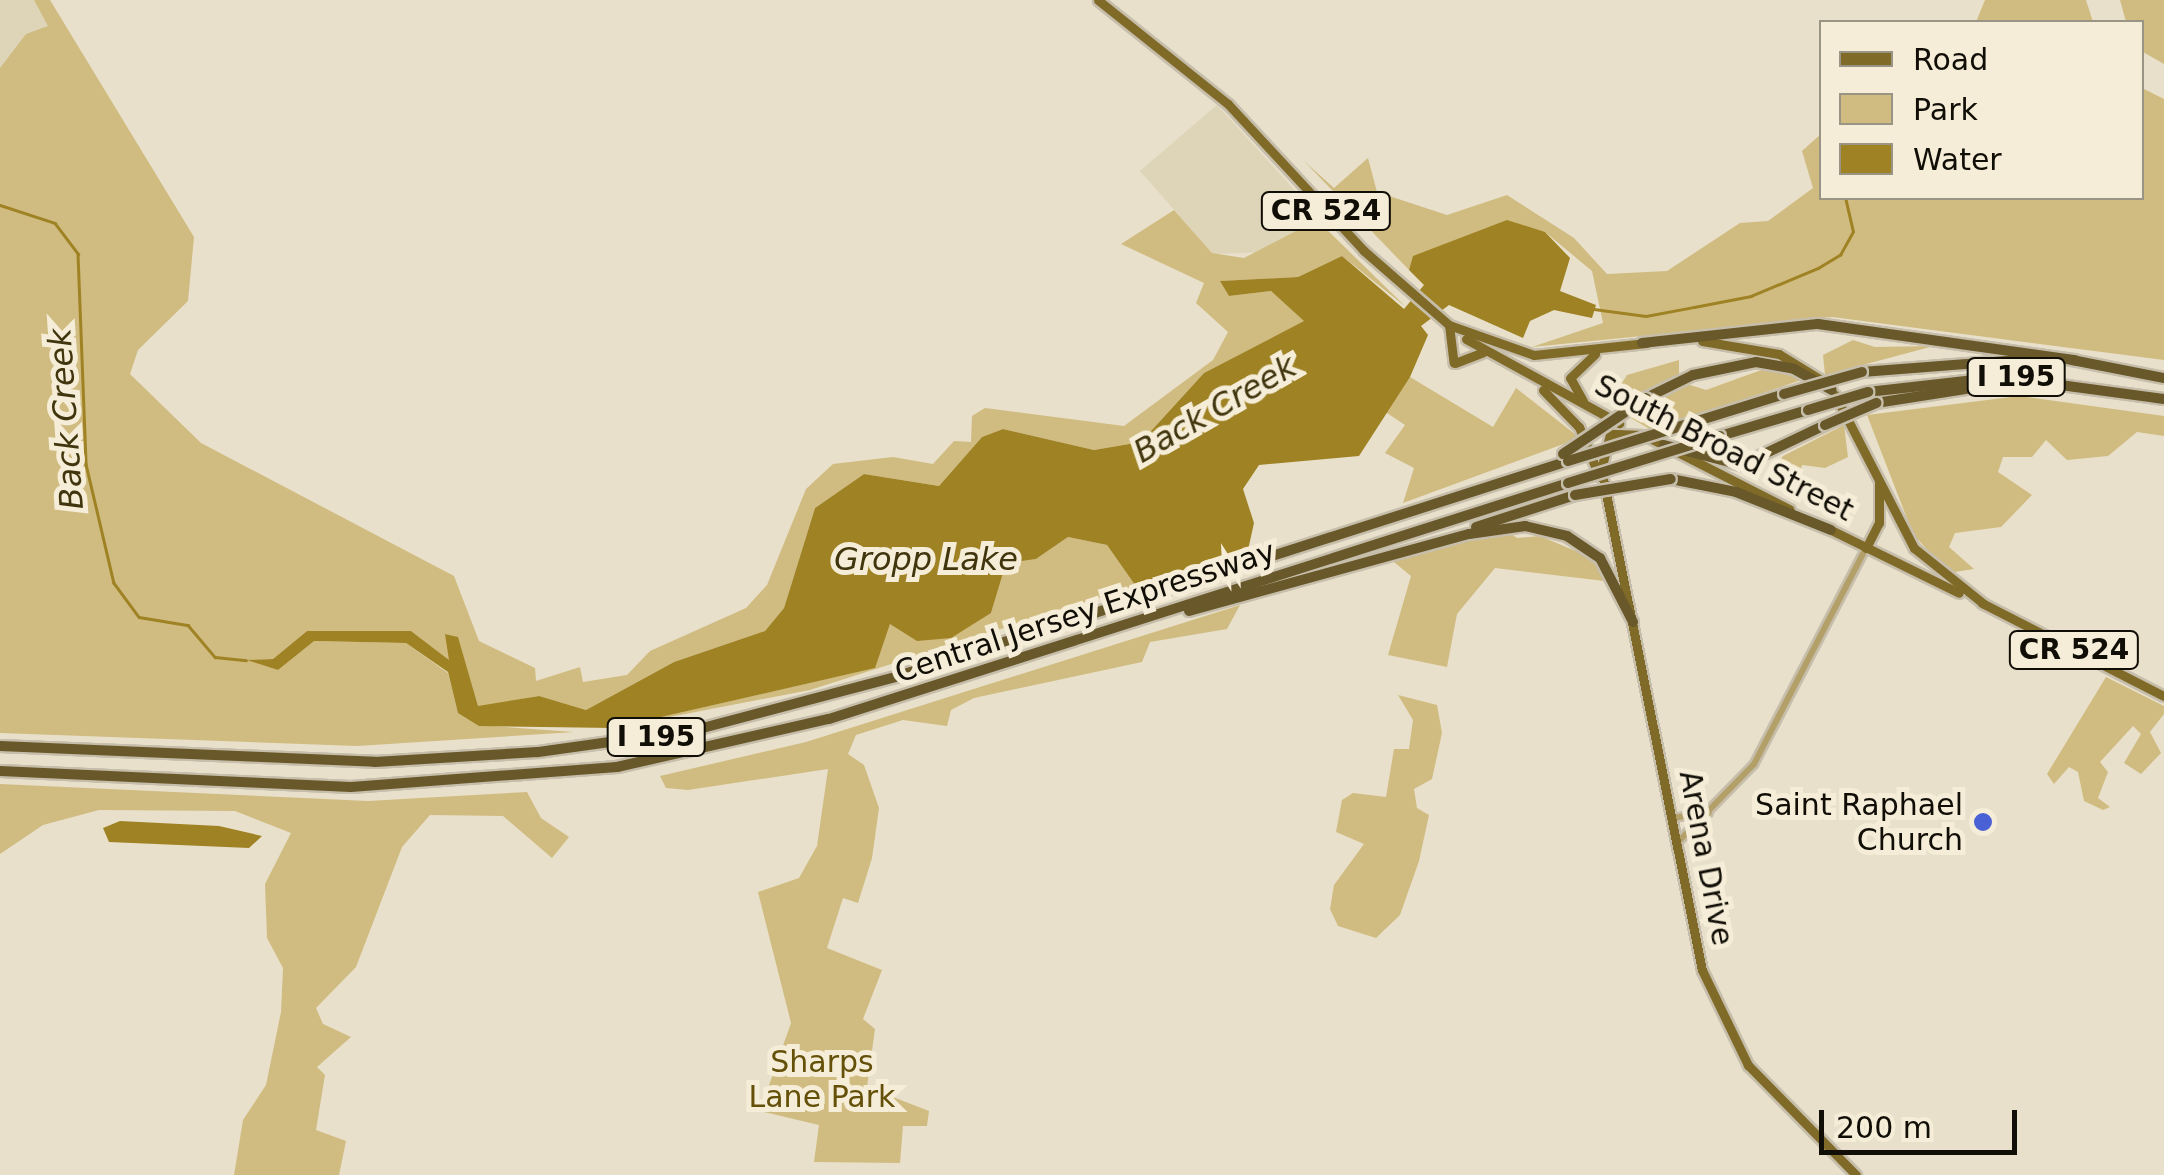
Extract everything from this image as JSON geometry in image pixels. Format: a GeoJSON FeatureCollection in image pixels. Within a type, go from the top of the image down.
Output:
{"type":"FeatureCollection","features":[{"type":"Feature","properties":{"kind":"highway"},"geometry":{"type":"LineString","coordinates":[[1642,343],[1818,324],[2075,360]]}},
{"type":"Feature","properties":{"kind":"highway","name":"I 195"},"geometry":{"type":"LineString","coordinates":[[1566,458],[1862,372],[1980,357],[2075,360],[2164,378]]}},
{"type":"Feature","properties":{"kind":"highway"},"geometry":{"type":"LineString","coordinates":[[1566,458],[1646,398],[1694,374],[1756,362],[1794,369],[1832,390]]}},
{"type":"Feature","properties":{"kind":"highway","name":"Central Jersey Expressway"},"geometry":{"type":"LineString","coordinates":[[0,771],[351,787],[599,769],[812,724],[1868,392],[1970,378],[2090,383],[2164,399]]}},
{"type":"Feature","properties":{"kind":"highway"},"geometry":{"type":"LineString","coordinates":[[1664,445],[1741,465],[1876,403],[1959,386],[2090,383]]}},
{"type":"Feature","properties":{"kind":"highway","name":"Central Jersey Expressway"},"geometry":{"type":"LineString","coordinates":[[0,746],[375,762],[643,739],[835,695],[1476,493],[1566,458]]}},
{"type":"Feature","properties":{"kind":"highway"},"geometry":{"type":"LineString","coordinates":[[1414,549],[1576,496],[1670,478],[1736,492],[1832,530]]}},
{"type":"Feature","properties":{"kind":"highway"},"geometry":{"type":"LineString","coordinates":[[1153,617],[1514,526],[1554,531],[1608,567],[1632,622]]}},
{"type":"Feature","properties":{"kind":"main road","name":"South Broad Street"},"geometry":{"type":"LineString","coordinates":[[1098,0],[1228,104],[1407,291],[1484,352],[2164,696]]}},
{"type":"Feature","properties":{"kind":"main road","name":"South Broad Street"},"geometry":{"type":"LineString","coordinates":[[1447,323],[1519,353],[1642,343],[1765,350],[1804,366],[1832,390],[1876,465],[1914,548],[1984,604]]}},
{"type":"Feature","properties":{"kind":"main road"},"geometry":{"type":"LineString","coordinates":[[1447,323],[1454,363],[1484,352]]}},
{"type":"Feature","properties":{"kind":"main road"},"geometry":{"type":"LineString","coordinates":[[1590,408],[1572,390],[1572,373],[1617,347]]}},
{"type":"Feature","properties":{"kind":"main road"},"geometry":{"type":"LineString","coordinates":[[1508,367],[1572,416],[1608,500]]}},
{"type":"Feature","properties":{"kind":"main road"},"geometry":{"type":"LineString","coordinates":[[1608,500],[1606,438],[1620,429],[1643,434]]}},
{"type":"Feature","properties":{"kind":"main road"},"geometry":{"type":"LineString","coordinates":[[1866,548],[1881,510],[1876,465]]}},
{"type":"Feature","properties":{"kind":"main road","name":"Arena Drive"},"geometry":{"type":"LineString","coordinates":[[1608,500],[1702,970],[1724,1028],[1778,1098],[1856,1175]]}},
{"type":"Feature","properties":{"kind":"street"},"geometry":{"type":"LineString","coordinates":[[1677,843],[1715,812],[1764,746],[1866,548]]}},
{"type":"Feature","properties":{"kind":"street"},"geometry":{"type":"LineString","coordinates":[[1672,818],[1715,812]]}},
{"type":"Feature","properties":{"kind":"shaded area"},"geometry":{"type":"Polygon","coordinates":[[[0,0],[34,0],[49,26],[0,68],[0,0]]]}},
{"type":"Feature","properties":{"kind":"shaded area"},"geometry":{"type":"Polygon","coordinates":[[[1217,105],[1320,218],[1268,252],[1213,254],[1140,171],[1217,105]]]}},
{"type":"Feature","properties":{"kind":"green space"},"geometry":{"type":"Polygon","coordinates":[[[34,0],[50,0],[194,237],[188,301],[138,350],[130,374],[201,443],[454,576],[479,641],[535,668],[536,681],[580,667],[583,682],[627,675],[650,651],[746,608],[767,585],[806,489],[833,464],[893,457],[933,464],[954,441],[971,442],[972,416],[985,408],[1124,426],[1213,360],[1228,332],[1196,303],[1204,283],[1121,244],[1174,210],[1212,253],[1244,258],[1317,220],[1406,307],[1342,256],[1298,277],[1221,281],[1229,296],[1271,291],[1305,321],[1204,373],[1141,442],[1094,450],[1003,429],[982,437],[939,486],[864,474],[815,508],[784,608],[765,631],[674,662],[586,710],[538,696],[478,707],[458,638],[446,634],[450,661],[411,631],[307,631],[273,659],[252,660],[278,670],[313,641],[406,643],[448,673],[458,712],[479,725],[574,732],[357,746],[0,733],[0,68],[26,34],[48,26],[34,0]]]}},
{"type":"Feature","properties":{"kind":"green space"},"geometry":{"type":"Polygon","coordinates":[[[1985,0],[2086,0],[2092,20],[1977,20],[1985,0]]]}},
{"type":"Feature","properties":{"kind":"green space"},"geometry":{"type":"Polygon","coordinates":[[[2120,0],[2164,0],[2164,64],[2144,53],[2144,20],[2125,20],[2120,0]]]}},
{"type":"Feature","properties":{"kind":"green space"},"geometry":{"type":"Polygon","coordinates":[[[2144,89],[2164,99],[2164,360],[1832,317],[1532,347],[1603,323],[1592,271],[1545,232],[1414,256],[1409,270],[1304,161],[1334,188],[1368,158],[1377,192],[1447,215],[1507,195],[1574,238],[1607,274],[1667,271],[1740,223],[1768,221],[1813,188],[1802,151],[1819,136],[1819,200],[2144,200],[2144,89]]]}},
{"type":"Feature","properties":{"kind":"green space"},"geometry":{"type":"Polygon","coordinates":[[[1853,340],[1875,347],[1934,346],[1825,375],[1823,355],[1853,340]]]}},
{"type":"Feature","properties":{"kind":"green space"},"geometry":{"type":"Polygon","coordinates":[[[1679,360],[1679,376],[1624,410],[1611,401],[1627,375],[1679,360]]]}},
{"type":"Feature","properties":{"kind":"green space"},"geometry":{"type":"Polygon","coordinates":[[[1764,369],[1804,379],[1653,431],[1631,418],[1687,384],[1706,390],[1764,369]]]}},
{"type":"Feature","properties":{"kind":"green space"},"geometry":{"type":"Polygon","coordinates":[[[1410,377],[1493,427],[1516,388],[1580,438],[1403,503],[1414,468],[1385,453],[1405,425],[1384,411],[1410,377]]]}},
{"type":"Feature","properties":{"kind":"green space"},"geometry":{"type":"Polygon","coordinates":[[[2019,396],[2164,416],[2164,436],[2137,432],[2108,456],[2067,460],[2046,440],[2032,457],[2003,457],[1998,472],[2032,495],[2001,527],[1955,533],[1949,547],[1974,569],[1948,573],[1913,534],[1867,415],[2019,396]]]}},
{"type":"Feature","properties":{"kind":"green space"},"geometry":{"type":"Polygon","coordinates":[[[1844,425],[1848,457],[1825,468],[1802,465],[1798,483],[1785,471],[1771,474],[1783,456],[1844,425]]]}},
{"type":"Feature","properties":{"kind":"green space"},"geometry":{"type":"Polygon","coordinates":[[[1497,524],[1517,538],[1540,536],[1585,555],[1613,582],[1495,568],[1457,614],[1447,667],[1388,655],[1411,576],[1389,558],[1497,524]]]}},
{"type":"Feature","properties":{"kind":"green space"},"geometry":{"type":"Polygon","coordinates":[[[1068,537],[1107,545],[1135,585],[1248,550],[810,690],[613,728],[874,668],[890,624],[991,613],[1006,562],[1036,559],[1068,537]]]}},
{"type":"Feature","properties":{"kind":"green space","name":"Sharps Lane Park"},"geometry":{"type":"Polygon","coordinates":[[[1240,605],[1227,629],[1150,642],[1142,662],[974,698],[951,710],[947,726],[903,720],[856,735],[848,754],[864,765],[879,808],[872,858],[858,903],[843,898],[827,948],[882,970],[863,1019],[875,1029],[867,1087],[929,1111],[927,1126],[903,1126],[900,1163],[814,1162],[819,1125],[760,1111],[791,1023],[758,892],[799,878],[817,846],[828,769],[688,790],[666,788],[660,776],[806,742],[1240,605]]]}},
{"type":"Feature","properties":{"kind":"green space"},"geometry":{"type":"Polygon","coordinates":[[[2106,677],[2164,706],[2164,714],[2150,732],[2161,753],[2141,774],[2124,763],[2141,734],[2133,726],[2100,762],[2108,772],[2098,798],[2110,807],[2103,810],[2084,801],[2078,772],[2069,767],[2054,784],[2047,774],[2106,677]]]}},
{"type":"Feature","properties":{"kind":"green space"},"geometry":{"type":"Polygon","coordinates":[[[1398,695],[1437,705],[1442,733],[1432,779],[1414,789],[1417,808],[1429,815],[1419,861],[1400,915],[1376,938],[1338,926],[1330,909],[1334,885],[1364,844],[1336,832],[1342,800],[1353,793],[1386,797],[1394,749],[1409,749],[1413,720],[1398,695]]]}},
{"type":"Feature","properties":{"kind":"green space"},"geometry":{"type":"Polygon","coordinates":[[[0,784],[368,801],[527,792],[541,818],[569,837],[552,858],[503,816],[430,815],[402,847],[356,967],[316,1008],[323,1024],[351,1037],[317,1067],[325,1075],[316,1130],[346,1141],[339,1175],[234,1175],[243,1120],[266,1085],[281,1012],[283,968],[267,938],[265,884],[291,833],[235,811],[99,810],[43,825],[0,854],[0,784]]]}},
{"type":"Feature","properties":{"kind":"water","name":"Gropp Lake"},"geometry":{"type":"Polygon","coordinates":[[[1507,220],[1545,232],[1570,258],[1560,291],[1596,305],[1592,318],[1554,310],[1530,321],[1523,338],[1449,305],[1421,326],[1428,335],[1410,377],[1359,456],[1259,465],[1243,489],[1254,523],[1248,550],[1135,585],[1107,545],[1068,537],[1036,559],[1006,563],[991,613],[951,638],[917,641],[890,624],[875,668],[613,728],[479,726],[458,713],[448,672],[406,643],[314,641],[278,670],[247,660],[273,659],[307,631],[411,631],[449,660],[445,634],[458,637],[478,706],[539,696],[586,710],[674,662],[765,631],[784,608],[815,508],[864,474],[939,486],[982,437],[1003,429],[1094,450],[1141,442],[1204,373],[1304,321],[1271,291],[1229,296],[1220,281],[1298,277],[1342,256],[1404,309],[1424,285],[1409,270],[1413,256],[1507,220]]]}},
{"type":"Feature","properties":{"kind":"water"},"geometry":{"type":"Polygon","coordinates":[[[120,821],[219,826],[262,836],[249,848],[109,842],[103,828],[120,821]]]}},
{"type":"Feature","properties":{"kind":"waterway","name":"Back Creek"},"geometry":{"type":"LineString","coordinates":[[1594,309],[1646,316],[1751,296],[1818,268],[1840,255],[1853,232],[1845,200]]}},
{"type":"Feature","properties":{"kind":"waterway","name":"Back Creek"},"geometry":{"type":"LineString","coordinates":[[0,205],[55,223],[78,254],[86,464],[114,583],[139,617],[188,625],[215,657],[246,660]]}},
{"type":"Feature","properties":{"kind":"place","name":"Saint Raphael Church"},"geometry":{"type":"Point","coordinates":[1983,822]}}]}
